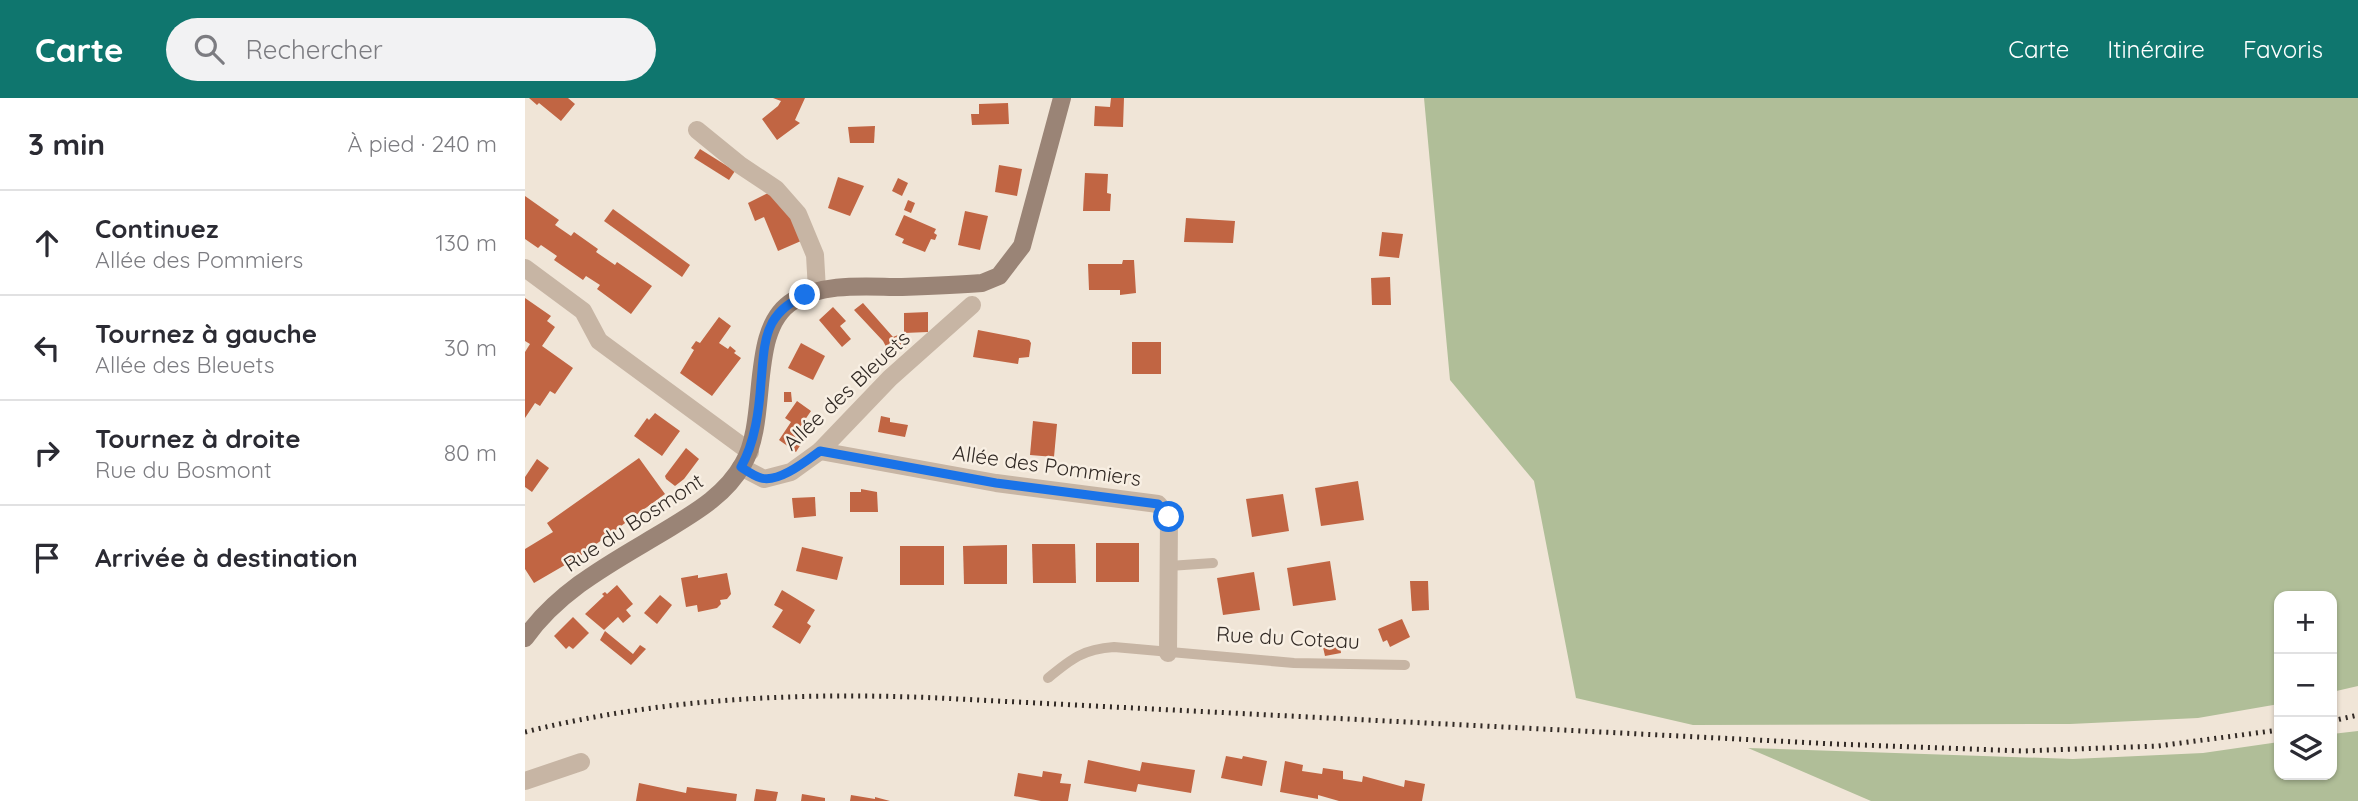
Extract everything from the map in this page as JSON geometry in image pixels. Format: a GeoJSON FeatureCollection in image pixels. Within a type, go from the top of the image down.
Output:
{"type":"FeatureCollection","features":[{"type":"Feature","properties":{"kind":"street","name":"Rue du Bosmont"},"geometry":{"type":"LineString","coordinates":[[525,638],[555,604],[583,580],[708,504],[729,484],[746,460],[759,404],[764,350],[771,325],[783,308],[817,290],[982,283],[999,276],[1007,268],[1022,246],[1062,98]]}},
{"type":"Feature","properties":{"kind":"street"},"geometry":{"type":"LineString","coordinates":[[697,130],[776,190],[798,214],[815,255],[817,290]]}},
{"type":"Feature","properties":{"kind":"street","name":"Allée des Bleuets"},"geometry":{"type":"LineString","coordinates":[[525,268],[583,311],[599,341],[746,460],[764,479],[791,472],[820,451],[890,377],[972,305]]}},
{"type":"Feature","properties":{"kind":"street","name":"Allée des Pommiers"},"geometry":{"type":"LineString","coordinates":[[820,451],[996,483],[1158,504],[1169,517],[1168,653]]}},
{"type":"Feature","properties":{"kind":"street"},"geometry":{"type":"LineString","coordinates":[[525,780],[581,762]]}},
{"type":"Feature","properties":{"kind":"lane"},"geometry":{"type":"LineString","coordinates":[[1169,566],[1213,563]]}},
{"type":"Feature","properties":{"kind":"lane","name":"Rue du Coteau"},"geometry":{"type":"LineString","coordinates":[[1048,678],[1076,655],[1087,650],[1114,647],[1294,663],[1405,665]]}},
{"type":"Feature","properties":{"kind":"green space"},"geometry":{"type":"Polygon","coordinates":[[[1424,98],[2358,98],[2358,686],[2337,691],[2337,591],[2274,591],[2274,705],[2198,718],[2070,724],[1693,725],[1576,698],[1534,481],[1450,380],[1424,98]]]}},
{"type":"Feature","properties":{"kind":"green space"},"geometry":{"type":"Polygon","coordinates":[[[2358,731],[2358,801],[1871,801],[1748,748],[2073,759],[2203,753],[2274,743],[2274,780],[2337,780],[2337,733],[2358,731]]]}},
{"type":"Feature","properties":{"kind":"building"},"geometry":{"type":"Polygon","coordinates":[[[529,98],[568,98],[575,104],[561,121],[529,98]]]}},
{"type":"Feature","properties":{"kind":"building"},"geometry":{"type":"Polygon","coordinates":[[[773,98],[805,98],[795,120],[800,123],[777,140],[762,119],[781,101],[773,98]]]}},
{"type":"Feature","properties":{"kind":"building"},"geometry":{"type":"Polygon","coordinates":[[[1111,98],[1124,98],[1123,127],[1094,126],[1095,106],[1110,107],[1111,98]]]}},
{"type":"Feature","properties":{"kind":"building"},"geometry":{"type":"Polygon","coordinates":[[[1008,103],[1009,124],[972,125],[971,114],[979,114],[979,104],[1008,103]]]}},
{"type":"Feature","properties":{"kind":"building"},"geometry":{"type":"Polygon","coordinates":[[[875,126],[874,143],[850,143],[848,127],[875,126]]]}},
{"type":"Feature","properties":{"kind":"building"},"geometry":{"type":"Polygon","coordinates":[[[700,149],[735,171],[729,180],[694,158],[700,149]]]}},
{"type":"Feature","properties":{"kind":"building"},"geometry":{"type":"Polygon","coordinates":[[[999,165],[1022,169],[1017,196],[995,192],[999,165]]]}},
{"type":"Feature","properties":{"kind":"building"},"geometry":{"type":"Polygon","coordinates":[[[1085,173],[1108,174],[1110,211],[1083,211],[1085,173]]]}},
{"type":"Feature","properties":{"kind":"building"},"geometry":{"type":"Polygon","coordinates":[[[838,177],[864,186],[850,216],[828,208],[838,177]]]}},
{"type":"Feature","properties":{"kind":"building"},"geometry":{"type":"Polygon","coordinates":[[[898,178],[908,183],[902,196],[892,191],[898,178]]]}},
{"type":"Feature","properties":{"kind":"building"},"geometry":{"type":"Polygon","coordinates":[[[770,192],[787,208],[801,241],[778,251],[764,217],[755,221],[748,203],[770,192]]]}},
{"type":"Feature","properties":{"kind":"building"},"geometry":{"type":"Polygon","coordinates":[[[525,196],[559,220],[555,225],[571,236],[574,232],[598,249],[596,252],[615,265],[617,262],[652,286],[631,314],[597,289],[600,285],[586,276],[583,280],[554,260],[557,256],[541,245],[538,248],[525,239],[525,196]]]}},
{"type":"Feature","properties":{"kind":"building"},"geometry":{"type":"Polygon","coordinates":[[[908,200],[915,203],[911,213],[904,210],[908,200]]]}},
{"type":"Feature","properties":{"kind":"building"},"geometry":{"type":"Polygon","coordinates":[[[613,209],[690,265],[682,277],[604,221],[613,209]]]}},
{"type":"Feature","properties":{"kind":"building"},"geometry":{"type":"Polygon","coordinates":[[[965,211],[988,216],[980,250],[958,245],[965,211]]]}},
{"type":"Feature","properties":{"kind":"building"},"geometry":{"type":"Polygon","coordinates":[[[904,215],[936,229],[935,240],[931,239],[925,252],[902,243],[904,239],[895,235],[904,215]]]}},
{"type":"Feature","properties":{"kind":"building"},"geometry":{"type":"Polygon","coordinates":[[[1186,218],[1235,221],[1233,243],[1184,242],[1186,218]]]}},
{"type":"Feature","properties":{"kind":"building"},"geometry":{"type":"Polygon","coordinates":[[[1382,232],[1403,234],[1399,258],[1379,256],[1382,232]]]}},
{"type":"Feature","properties":{"kind":"building"},"geometry":{"type":"Polygon","coordinates":[[[1123,260],[1134,260],[1136,293],[1120,295],[1120,290],[1089,290],[1088,264],[1122,264],[1123,260]]]}},
{"type":"Feature","properties":{"kind":"building"},"geometry":{"type":"Polygon","coordinates":[[[1390,277],[1391,305],[1372,305],[1371,278],[1390,277]]]}},
{"type":"Feature","properties":{"kind":"building"},"geometry":{"type":"Polygon","coordinates":[[[525,298],[551,316],[547,321],[555,327],[542,346],[573,368],[555,394],[550,391],[540,406],[535,403],[525,418],[525,352],[530,344],[525,341],[525,298]]]}},
{"type":"Feature","properties":{"kind":"building"},"geometry":{"type":"Polygon","coordinates":[[[863,303],[893,337],[898,335],[906,347],[891,356],[883,341],[854,310],[863,303]]]}},
{"type":"Feature","properties":{"kind":"building"},"geometry":{"type":"Polygon","coordinates":[[[833,307],[846,321],[840,326],[851,339],[842,347],[819,320],[833,307]]]}},
{"type":"Feature","properties":{"kind":"building"},"geometry":{"type":"Polygon","coordinates":[[[928,312],[928,332],[904,333],[904,313],[928,312]]]}},
{"type":"Feature","properties":{"kind":"building"},"geometry":{"type":"Polygon","coordinates":[[[719,317],[731,326],[719,343],[728,349],[730,346],[741,358],[712,396],[680,373],[694,350],[691,348],[696,341],[700,343],[719,317]]]}},
{"type":"Feature","properties":{"kind":"building"},"geometry":{"type":"Polygon","coordinates":[[[978,330],[1029,340],[1029,357],[1019,358],[1018,364],[973,357],[978,330]]]}},
{"type":"Feature","properties":{"kind":"building"},"geometry":{"type":"Polygon","coordinates":[[[1132,342],[1161,342],[1161,374],[1132,374],[1132,342]]]}},
{"type":"Feature","properties":{"kind":"building"},"geometry":{"type":"Polygon","coordinates":[[[801,343],[825,356],[813,380],[788,368],[801,343]]]}},
{"type":"Feature","properties":{"kind":"building"},"geometry":{"type":"Polygon","coordinates":[[[784,392],[791,392],[792,402],[784,402],[784,392]]]}},
{"type":"Feature","properties":{"kind":"building"},"geometry":{"type":"Polygon","coordinates":[[[797,401],[811,411],[800,427],[808,433],[796,452],[779,440],[791,422],[785,418],[797,401]]]}},
{"type":"Feature","properties":{"kind":"building"},"geometry":{"type":"Polygon","coordinates":[[[655,413],[680,431],[662,456],[634,436],[647,418],[649,420],[655,413]]]}},
{"type":"Feature","properties":{"kind":"building"},"geometry":{"type":"Polygon","coordinates":[[[881,416],[890,418],[890,422],[908,425],[905,437],[878,432],[881,416]]]}},
{"type":"Feature","properties":{"kind":"building"},"geometry":{"type":"Polygon","coordinates":[[[1033,421],[1057,424],[1054,457],[1030,455],[1033,421]]]}},
{"type":"Feature","properties":{"kind":"building"},"geometry":{"type":"Polygon","coordinates":[[[686,448],[699,459],[675,486],[665,476],[686,448]]]}},
{"type":"Feature","properties":{"kind":"building"},"geometry":{"type":"Polygon","coordinates":[[[639,458],[665,494],[577,558],[534,583],[525,569],[525,549],[553,532],[547,523],[639,458]]]}},
{"type":"Feature","properties":{"kind":"building"},"geometry":{"type":"Polygon","coordinates":[[[537,459],[549,468],[532,492],[525,487],[525,477],[537,459]]]}},
{"type":"Feature","properties":{"kind":"building"},"geometry":{"type":"Polygon","coordinates":[[[1358,481],[1364,520],[1321,526],[1315,488],[1358,481]]]}},
{"type":"Feature","properties":{"kind":"building"},"geometry":{"type":"Polygon","coordinates":[[[861,489],[877,492],[878,512],[850,512],[850,492],[861,492],[861,489]]]}},
{"type":"Feature","properties":{"kind":"building"},"geometry":{"type":"Polygon","coordinates":[[[1283,494],[1289,531],[1252,537],[1246,499],[1283,494]]]}},
{"type":"Feature","properties":{"kind":"building"},"geometry":{"type":"Polygon","coordinates":[[[815,497],[816,516],[794,518],[792,498],[815,497]]]}},
{"type":"Feature","properties":{"kind":"building"},"geometry":{"type":"Polygon","coordinates":[[[1096,543],[1139,543],[1139,582],[1096,582],[1096,543]]]}},
{"type":"Feature","properties":{"kind":"building"},"geometry":{"type":"Polygon","coordinates":[[[1032,544],[1075,544],[1076,583],[1033,583],[1032,544]]]}},
{"type":"Feature","properties":{"kind":"building"},"geometry":{"type":"Polygon","coordinates":[[[1007,545],[1007,584],[964,584],[963,546],[1007,545]]]}},
{"type":"Feature","properties":{"kind":"building"},"geometry":{"type":"Polygon","coordinates":[[[900,546],[944,546],[944,585],[900,585],[900,546]]]}},
{"type":"Feature","properties":{"kind":"building"},"geometry":{"type":"Polygon","coordinates":[[[802,547],[843,557],[837,580],[796,571],[802,547]]]}},
{"type":"Feature","properties":{"kind":"building"},"geometry":{"type":"Polygon","coordinates":[[[1330,561],[1336,600],[1293,606],[1287,568],[1330,561]]]}},
{"type":"Feature","properties":{"kind":"building"},"geometry":{"type":"Polygon","coordinates":[[[1254,572],[1260,610],[1223,615],[1217,578],[1254,572]]]}},
{"type":"Feature","properties":{"kind":"building"},"geometry":{"type":"Polygon","coordinates":[[[727,573],[731,594],[727,599],[720,600],[721,604],[717,608],[698,612],[697,605],[686,607],[681,578],[727,573]]]}},
{"type":"Feature","properties":{"kind":"building"},"geometry":{"type":"Polygon","coordinates":[[[1410,581],[1428,581],[1429,610],[1412,611],[1410,581]]]}},
{"type":"Feature","properties":{"kind":"building"},"geometry":{"type":"Polygon","coordinates":[[[617,585],[633,604],[626,610],[631,616],[623,623],[618,617],[604,630],[585,614],[604,596],[602,594],[607,594],[617,585]]]}},
{"type":"Feature","properties":{"kind":"building"},"geometry":{"type":"Polygon","coordinates":[[[782,590],[815,610],[807,623],[811,626],[800,644],[772,627],[783,610],[774,605],[782,590]]]}},
{"type":"Feature","properties":{"kind":"building"},"geometry":{"type":"Polygon","coordinates":[[[660,595],[672,605],[657,624],[644,613],[660,595]]]}},
{"type":"Feature","properties":{"kind":"building"},"geometry":{"type":"Polygon","coordinates":[[[573,617],[589,633],[573,649],[569,646],[566,649],[554,636],[573,617]]]}},
{"type":"Feature","properties":{"kind":"building"},"geometry":{"type":"Polygon","coordinates":[[[1402,619],[1410,637],[1390,647],[1387,640],[1383,642],[1378,629],[1402,619]]]}},
{"type":"Feature","properties":{"kind":"building"},"geometry":{"type":"Polygon","coordinates":[[[605,631],[633,654],[640,645],[646,649],[631,665],[600,640],[605,631]]]}},
{"type":"Feature","properties":{"kind":"building"},"geometry":{"type":"Polygon","coordinates":[[[1339,637],[1341,653],[1325,656],[1322,643],[1339,637]]]}},
{"type":"Feature","properties":{"kind":"building"},"geometry":{"type":"Polygon","coordinates":[[[1226,756],[1267,761],[1262,786],[1221,778],[1226,756]]]}},
{"type":"Feature","properties":{"kind":"building"},"geometry":{"type":"Polygon","coordinates":[[[1088,760],[1140,771],[1142,762],[1195,770],[1191,793],[1138,784],[1136,792],[1084,783],[1088,760]]]}},
{"type":"Feature","properties":{"kind":"building"},"geometry":{"type":"Polygon","coordinates":[[[1285,761],[1303,765],[1302,771],[1322,774],[1323,768],[1343,771],[1343,779],[1362,782],[1363,776],[1404,787],[1405,780],[1425,784],[1422,801],[1339,801],[1318,795],[1318,799],[1280,792],[1285,761]]]}},
{"type":"Feature","properties":{"kind":"building"},"geometry":{"type":"Polygon","coordinates":[[[1043,771],[1062,774],[1060,783],[1071,784],[1068,801],[1041,801],[1014,796],[1018,773],[1042,777],[1043,771]]]}},
{"type":"Feature","properties":{"kind":"building"},"geometry":{"type":"Polygon","coordinates":[[[639,783],[686,793],[687,787],[737,794],[736,801],[636,801],[639,783]]]}},
{"type":"Feature","properties":{"kind":"building"},"geometry":{"type":"Polygon","coordinates":[[[756,789],[778,792],[776,801],[754,801],[756,789]]]}},
{"type":"Feature","properties":{"kind":"building"},"geometry":{"type":"Polygon","coordinates":[[[802,794],[825,798],[825,801],[801,801],[802,794]]]}},
{"type":"Feature","properties":{"kind":"building"},"geometry":{"type":"Polygon","coordinates":[[[851,795],[875,797],[890,801],[850,801],[851,795]]]}},
{"type":"Feature","properties":{"kind":"railway"},"geometry":{"type":"LineString","coordinates":[[525,732],[679,705],[835,696],[939,698],[1835,744],[2023,751],[2158,746],[2274,731]]}},
{"type":"Feature","properties":{"kind":"railway"},"geometry":{"type":"LineString","coordinates":[[2337,720],[2358,715]]}},
{"type":"Feature","properties":{"kind":"route"},"geometry":{"type":"LineString","coordinates":[[805,295],[783,308],[771,325],[764,350],[759,404],[750,452],[741,467],[753,475],[764,479],[791,472],[820,451],[996,483],[1158,504],[1169,517]]}}]}
